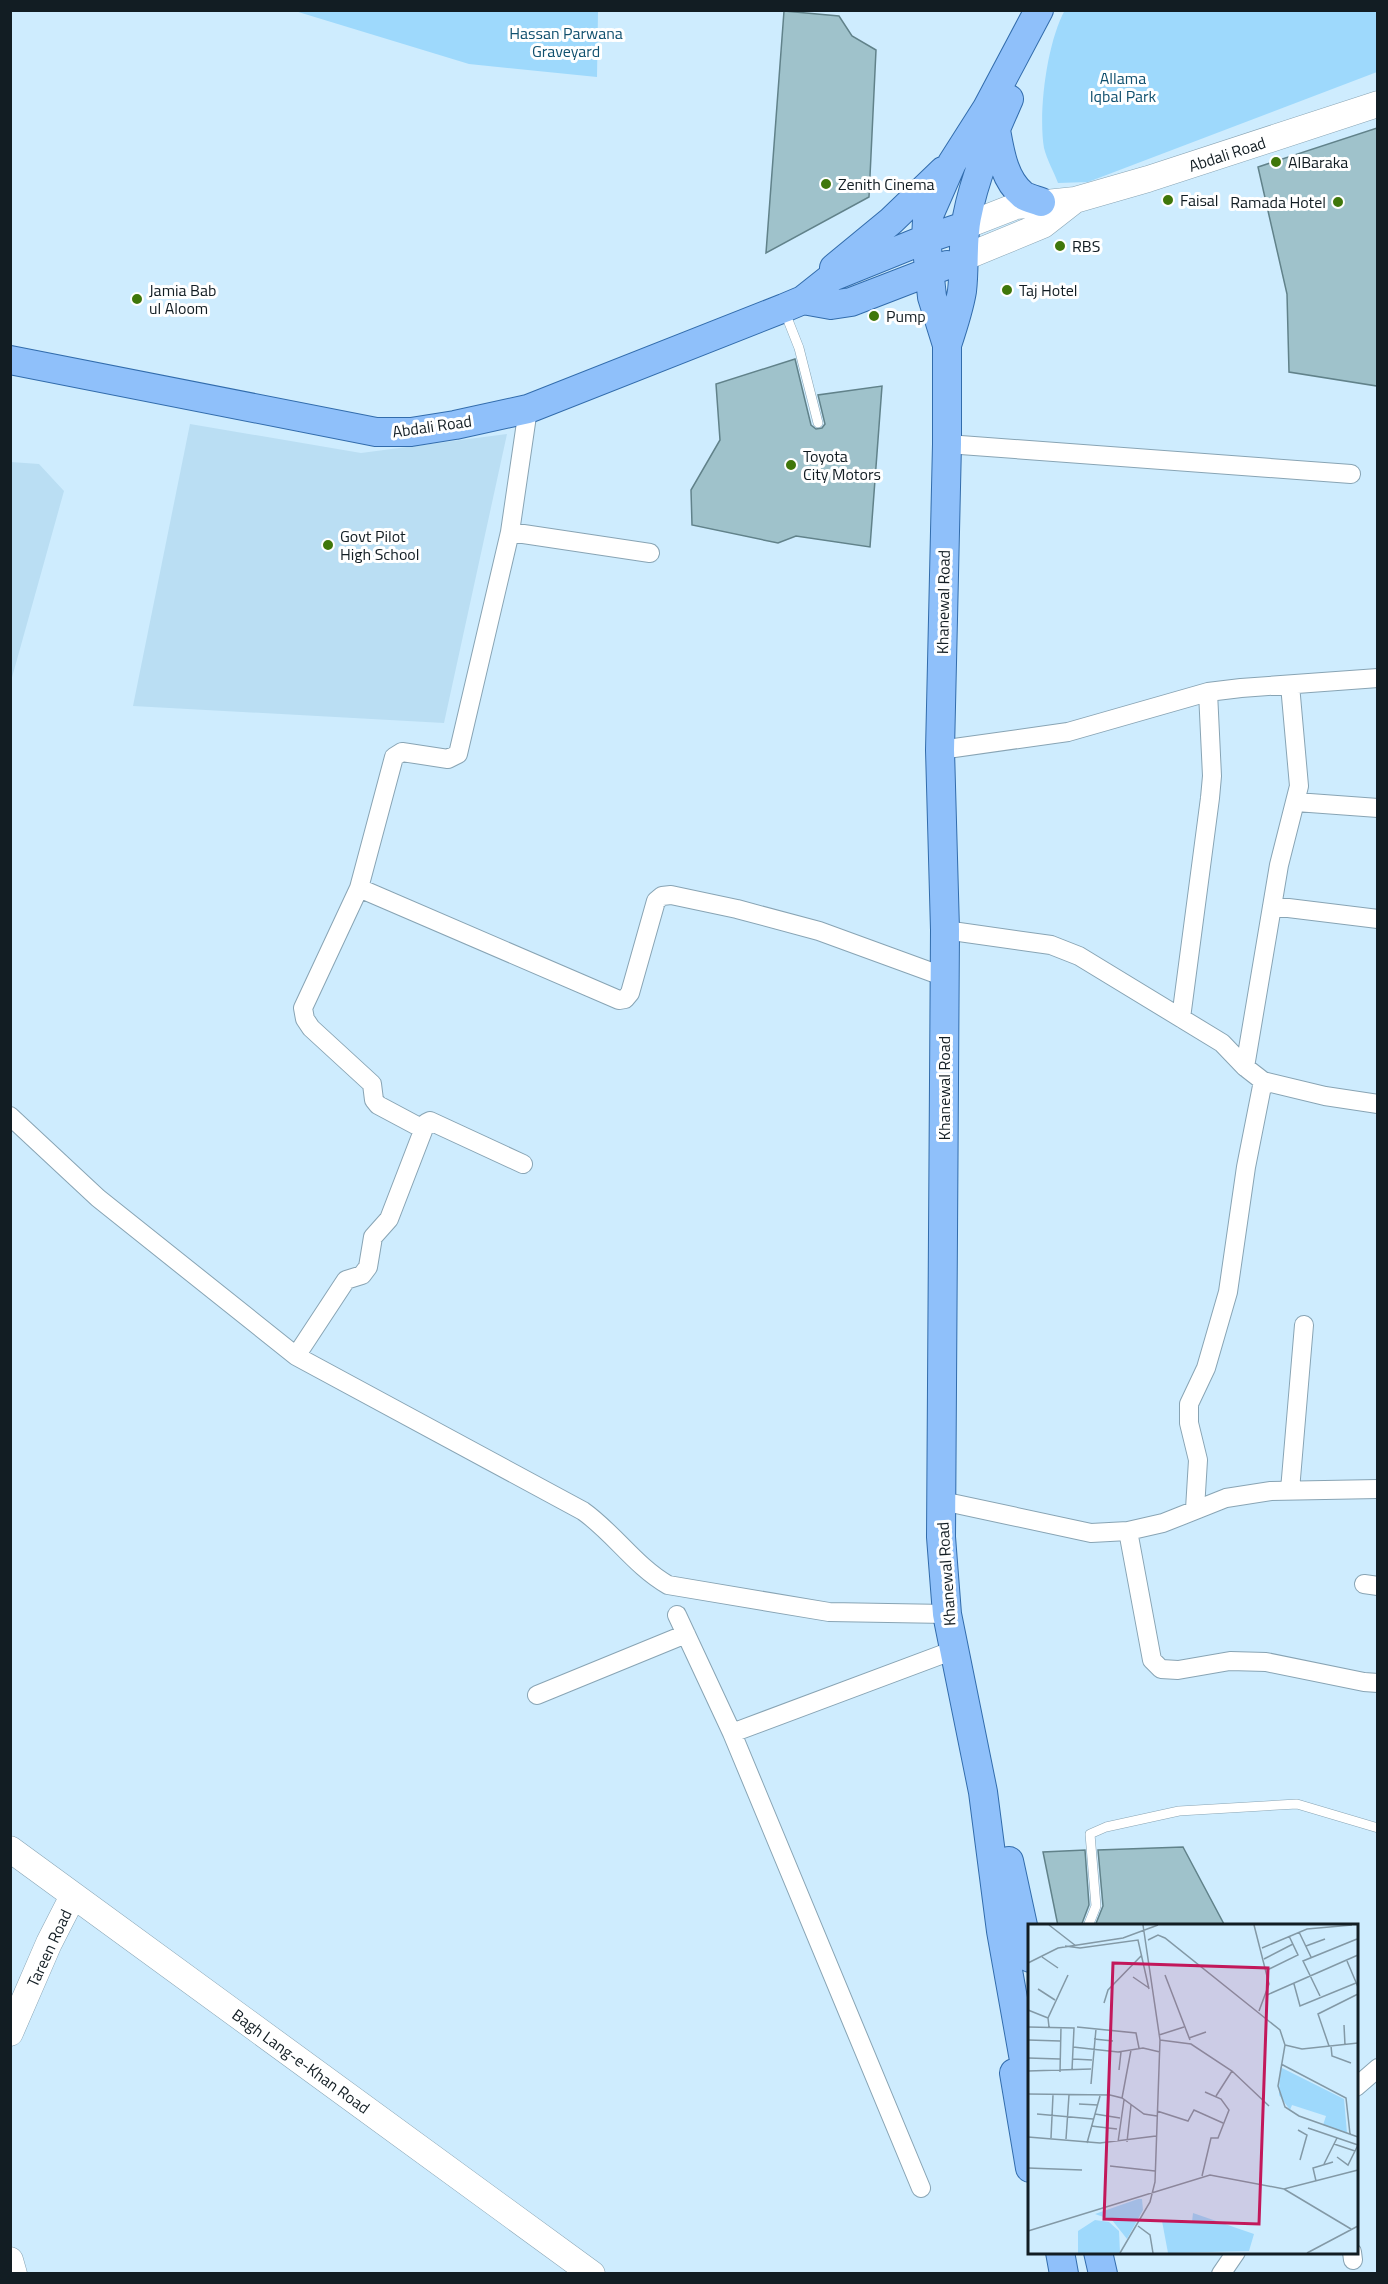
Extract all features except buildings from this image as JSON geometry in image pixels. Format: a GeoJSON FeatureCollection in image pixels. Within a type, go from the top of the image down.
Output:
{"type":"FeatureCollection","features":[{"type":"Feature","properties":{"kind":"main road"},"geometry":{"type":"LineString","coordinates":[[1012,75],[1039,10]]}},
{"type":"Feature","properties":{"kind":"main road"},"geometry":{"type":"LineString","coordinates":[[793,304],[891,221],[952,163],[987,108],[1057,10]]}},
{"type":"Feature","properties":{"kind":"main road","name":"Khanewal Road"},"geometry":{"type":"LineString","coordinates":[[947,345],[962,291],[965,226],[973,188],[996,130],[1012,75]]}},
{"type":"Feature","properties":{"kind":"main road"},"geometry":{"type":"LineString","coordinates":[[996,130],[1004,166],[1011,180],[1023,195],[1041,202]]}},
{"type":"Feature","properties":{"kind":"main road","name":"Khanewal Road"},"geometry":{"type":"LineString","coordinates":[[952,163],[927,219],[926,239],[932,297],[947,345],[940,750],[945,930],[941,1538],[947,1614],[988,1827],[1014,1928],[1028,2078]]}},
{"type":"Feature","properties":{"kind":"main road","name":"Abdali Road"},"geometry":{"type":"LineString","coordinates":[[10,360],[376,432],[411,432],[433,429],[528,408],[793,304],[832,277],[926,239],[965,226]]}},
{"type":"Feature","properties":{"kind":"main road","name":"Abdali Road"},"geometry":{"type":"LineString","coordinates":[[793,304],[851,302],[963,258]]}},
{"type":"Feature","properties":{"kind":"main road"},"geometry":{"type":"LineString","coordinates":[[983,1792],[996,1820],[1008,1858],[1028,1953]]}},
{"type":"Feature","properties":{"kind":"main road"},"geometry":{"type":"LineString","coordinates":[[988,1827],[985,1886],[990,1937],[1028,2162]]}},
{"type":"Feature","properties":{"kind":"main road"},"geometry":{"type":"LineString","coordinates":[[1043,2254],[1047,2274]]}},
{"type":"Feature","properties":{"kind":"main road"},"geometry":{"type":"LineString","coordinates":[[1060,2254],[1064,2274]]}},
{"type":"Feature","properties":{"kind":"main road"},"geometry":{"type":"LineString","coordinates":[[1074,2254],[1077,2274]]}},
{"type":"Feature","properties":{"kind":"main road"},"geometry":{"type":"LineString","coordinates":[[1098,2254],[1103,2274]]}},
{"type":"Feature","properties":{"kind":"street","name":"Abdali Road"},"geometry":{"type":"LineString","coordinates":[[965,226],[1016,206],[1075,200],[1149,179],[1377,104]]}},
{"type":"Feature","properties":{"kind":"street","name":"Abdali Road"},"geometry":{"type":"LineString","coordinates":[[963,258],[1043,225],[1075,200]]}},
{"type":"Feature","properties":{"kind":"street"},"geometry":{"type":"LineString","coordinates":[[423,1129],[378,1105],[374,1100],[372,1084],[311,1028],[305,1019],[303,1008],[359,888],[394,757],[402,752],[448,759],[459,753],[510,532],[528,408]]}},
{"type":"Feature","properties":{"kind":"street"},"geometry":{"type":"LineString","coordinates":[[947,444],[1351,474]]}},
{"type":"Feature","properties":{"kind":"street"},"geometry":{"type":"LineString","coordinates":[[510,532],[650,554]]}},
{"type":"Feature","properties":{"kind":"street"},"geometry":{"type":"LineString","coordinates":[[940,750],[1068,732],[1208,692],[1377,678]]}},
{"type":"Feature","properties":{"kind":"street"},"geometry":{"type":"LineString","coordinates":[[1245,1067],[1279,865],[1299,786],[1290,685]]}},
{"type":"Feature","properties":{"kind":"street"},"geometry":{"type":"LineString","coordinates":[[1181,1018],[1211,787],[1208,692]]}},
{"type":"Feature","properties":{"kind":"street"},"geometry":{"type":"LineString","coordinates":[[1296,802],[1377,808]]}},
{"type":"Feature","properties":{"kind":"street"},"geometry":{"type":"LineString","coordinates":[[359,888],[619,1000],[625,999],[630,993],[656,901],[662,896],[671,895],[819,931],[945,977]]}},
{"type":"Feature","properties":{"kind":"street"},"geometry":{"type":"LineString","coordinates":[[1272,906],[1377,919]]}},
{"type":"Feature","properties":{"kind":"street"},"geometry":{"type":"LineString","coordinates":[[945,930],[1051,945],[1065,950],[1079,956],[1222,1043],[1245,1067],[1263,1081],[1325,1096],[1377,1104]]}},
{"type":"Feature","properties":{"kind":"street"},"geometry":{"type":"LineString","coordinates":[[1195,1509],[1198,1460],[1189,1423],[1189,1404],[1206,1368],[1228,1292],[1246,1167],[1263,1081]]}},
{"type":"Feature","properties":{"kind":"street"},"geometry":{"type":"LineString","coordinates":[[10,1116],[98,1198],[296,1356],[583,1511],[602,1525],[652,1575],[668,1585],[829,1612],[947,1614]]}},
{"type":"Feature","properties":{"kind":"street"},"geometry":{"type":"LineString","coordinates":[[296,1356],[346,1280],[362,1275],[368,1267],[373,1237],[389,1219],[426,1123],[430,1121],[523,1164]]}},
{"type":"Feature","properties":{"kind":"street"},"geometry":{"type":"LineString","coordinates":[[1290,1490],[1304,1325]]}},
{"type":"Feature","properties":{"kind":"street"},"geometry":{"type":"LineString","coordinates":[[942,1501],[1091,1533],[1128,1531],[1163,1524],[1226,1498],[1290,1490],[1377,1489]]}},
{"type":"Feature","properties":{"kind":"street"},"geometry":{"type":"LineString","coordinates":[[1128,1531],[1152,1660],[1161,1669],[1178,1670],[1230,1661],[1266,1662],[1377,1683]]}},
{"type":"Feature","properties":{"kind":"street"},"geometry":{"type":"LineString","coordinates":[[677,1615],[732,1732],[921,2188]]}},
{"type":"Feature","properties":{"kind":"street"},"geometry":{"type":"LineString","coordinates":[[537,1695],[686,1634]]}},
{"type":"Feature","properties":{"kind":"street"},"geometry":{"type":"LineString","coordinates":[[732,1732],[954,1650]]}},
{"type":"Feature","properties":{"kind":"street","name":"Bagh Lang-e-Khan Road"},"geometry":{"type":"LineString","coordinates":[[10,1849],[592,2274]]}},
{"type":"Feature","properties":{"kind":"street","name":"Tareen Road"},"geometry":{"type":"LineString","coordinates":[[10,2033],[73,1896]]}},
{"type":"Feature","properties":{"kind":"street"},"geometry":{"type":"LineString","coordinates":[[1358,2086],[1377,2068]]}},
{"type":"Feature","properties":{"kind":"street"},"geometry":{"type":"LineString","coordinates":[[1221,2274],[1235,2254]]}},
{"type":"Feature","properties":{"kind":"lane"},"geometry":{"type":"LineString","coordinates":[[793,304],[799,348],[818,423]]}},
{"type":"Feature","properties":{"kind":"lane"},"geometry":{"type":"LineString","coordinates":[[1089,1924],[1096,1906],[1090,1834],[1106,1827],[1179,1811],[1297,1804],[1377,1828]]}},
{"type":"Feature","properties":{"kind":"shaded area"},"geometry":{"type":"Polygon","coordinates":[[[190,424],[361,453],[507,434],[444,723],[133,706],[190,424]]]}},
{"type":"Feature","properties":{"kind":"shaded area"},"geometry":{"type":"Polygon","coordinates":[[[11,462],[39,464],[64,491],[11,681],[11,462]]]}},
{"type":"Feature","properties":{"kind":"green space","name":"Allama Iqbal Park"},"geometry":{"type":"Polygon","coordinates":[[[1065,10],[1377,11],[1377,72],[1088,182],[1058,183],[1044,148],[1042,116],[1049,58],[1053,40],[1065,10]]]}},
{"type":"Feature","properties":{"kind":"green space","name":"Hassan Parwana Graveyard"},"geometry":{"type":"Polygon","coordinates":[[[295,11],[598,11],[597,77],[469,64],[295,11]]]}},
{"type":"Feature","properties":{"kind":"place","name":"AlBaraka"},"geometry":{"type":"Point","coordinates":[1276,162]}},
{"type":"Feature","properties":{"kind":"place","name":"Zenith Cinema"},"geometry":{"type":"Point","coordinates":[826,184]}},
{"type":"Feature","properties":{"kind":"place","name":"Faisal"},"geometry":{"type":"Point","coordinates":[1168,200]}},
{"type":"Feature","properties":{"kind":"place","name":"Ramada Hotel"},"geometry":{"type":"Point","coordinates":[1338,202]}},
{"type":"Feature","properties":{"kind":"place","name":"RBS"},"geometry":{"type":"Point","coordinates":[1060,246]}},
{"type":"Feature","properties":{"kind":"place","name":"Taj Hotel"},"geometry":{"type":"Point","coordinates":[1007,290]}},
{"type":"Feature","properties":{"kind":"place","name":"Jamia Bab ul Aloom"},"geometry":{"type":"Point","coordinates":[137,299]}},
{"type":"Feature","properties":{"kind":"place","name":"Pump"},"geometry":{"type":"Point","coordinates":[874,316]}},
{"type":"Feature","properties":{"kind":"place","name":"Toyota City Motors"},"geometry":{"type":"Point","coordinates":[791,465]}},
{"type":"Feature","properties":{"kind":"place","name":"Govt Pilot High School"},"geometry":{"type":"Point","coordinates":[328,545]}}]}
